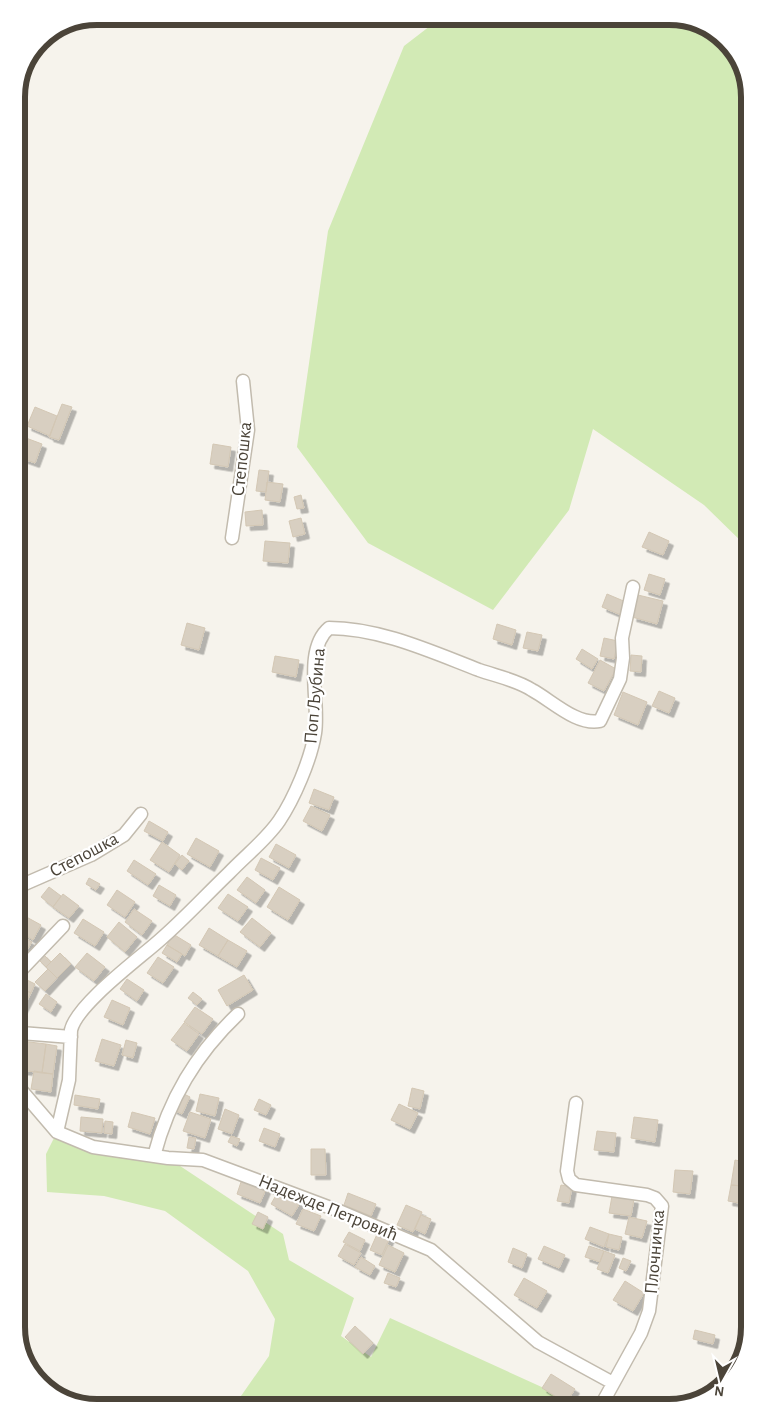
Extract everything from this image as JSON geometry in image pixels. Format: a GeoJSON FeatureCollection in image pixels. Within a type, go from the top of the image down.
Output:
{"type":"FeatureCollection","features":[{"type":"Feature","properties":{"kind":"street","name":"Степошка"},"geometry":{"type":"LineString","coordinates":[[232,538],[248,430],[242,381]]}},
{"type":"Feature","properties":{"kind":"street","name":"Поп Љубина"},"geometry":{"type":"LineString","coordinates":[[58,1132],[69,1080],[70,1037],[73,1023],[99,992],[162,938],[279,821],[313,745],[317,712],[316,658],[322,634],[329,628],[348,628],[395,640],[530,688],[580,719],[593,722],[600,721],[620,679],[623,658],[622,638],[633,587]]}},
{"type":"Feature","properties":{"kind":"street","name":"Степошка"},"geometry":{"type":"LineString","coordinates":[[25,884],[91,855],[124,835],[141,814]]}},
{"type":"Feature","properties":{"kind":"street"},"geometry":{"type":"LineString","coordinates":[[25,966],[63,926]]}},
{"type":"Feature","properties":{"kind":"street"},"geometry":{"type":"LineString","coordinates":[[154,1156],[164,1122],[183,1081],[207,1047],[238,1014]]}},
{"type":"Feature","properties":{"kind":"street"},"geometry":{"type":"LineString","coordinates":[[25,1033],[70,1037]]}},
{"type":"Feature","properties":{"kind":"street","name":"Надежде Петровић"},"geometry":{"type":"LineString","coordinates":[[25,1095],[58,1132],[92,1147],[154,1156],[203,1160],[340,1211],[431,1250],[538,1342],[613,1383]]}},
{"type":"Feature","properties":{"kind":"street","name":"Плочничка"},"geometry":{"type":"LineString","coordinates":[[576,1103],[567,1171],[571,1182],[576,1185],[647,1195],[655,1198],[662,1206],[649,1311],[641,1333],[605,1399]]}},
{"type":"Feature","properties":{"kind":"green space"},"geometry":{"type":"Polygon","coordinates":[[[431,25],[674,25],[701,32],[713,40],[726,53],[736,69],[741,97],[741,541],[704,505],[593,429],[569,510],[493,610],[368,543],[297,447],[328,231],[404,46],[431,25]]]}},
{"type":"Feature","properties":{"kind":"green space"},"geometry":{"type":"Polygon","coordinates":[[[57,1132],[93,1147],[168,1158],[283,1234],[289,1260],[354,1298],[341,1336],[371,1357],[390,1318],[568,1399],[239,1399],[269,1356],[275,1319],[248,1271],[165,1211],[104,1196],[47,1192],[46,1154],[57,1132]]]}},
{"type":"Feature","properties":{"kind":"building"},"geometry":{"type":"Polygon","coordinates":[[[62,404],[72,407],[59,440],[49,437],[62,404]]]}},
{"type":"Feature","properties":{"kind":"building"},"geometry":{"type":"Polygon","coordinates":[[[35,407],[57,416],[50,436],[27,426],[35,407]]]}},
{"type":"Feature","properties":{"kind":"building"},"geometry":{"type":"Polygon","coordinates":[[[25,438],[42,444],[35,463],[25,459],[25,438]]]}},
{"type":"Feature","properties":{"kind":"building"},"geometry":{"type":"Polygon","coordinates":[[[213,444],[231,447],[228,467],[210,464],[213,444]]]}},
{"type":"Feature","properties":{"kind":"building"},"geometry":{"type":"Polygon","coordinates":[[[259,470],[269,471],[266,492],[256,491],[259,470]]]}},
{"type":"Feature","properties":{"kind":"building"},"geometry":{"type":"Polygon","coordinates":[[[267,482],[283,484],[280,502],[265,500],[267,482]]]}},
{"type":"Feature","properties":{"kind":"building"},"geometry":{"type":"Polygon","coordinates":[[[301,495],[304,508],[297,509],[294,497],[301,495]]]}},
{"type":"Feature","properties":{"kind":"building"},"geometry":{"type":"Polygon","coordinates":[[[262,510],[263,525],[246,526],[245,512],[262,510]]]}},
{"type":"Feature","properties":{"kind":"building"},"geometry":{"type":"Polygon","coordinates":[[[301,518],[305,534],[293,537],[289,521],[301,518]]]}},
{"type":"Feature","properties":{"kind":"building"},"geometry":{"type":"Polygon","coordinates":[[[649,532],[669,541],[663,555],[642,547],[649,532]]]}},
{"type":"Feature","properties":{"kind":"building"},"geometry":{"type":"Polygon","coordinates":[[[265,541],[290,543],[288,563],[263,561],[265,541]]]}},
{"type":"Feature","properties":{"kind":"building"},"geometry":{"type":"Polygon","coordinates":[[[649,574],[665,579],[660,595],[644,590],[649,574]]]}},
{"type":"Feature","properties":{"kind":"building"},"geometry":{"type":"Polygon","coordinates":[[[607,594],[626,602],[621,615],[602,607],[607,594]]]}},
{"type":"Feature","properties":{"kind":"building"},"geometry":{"type":"Polygon","coordinates":[[[638,595],[663,601],[657,624],[632,617],[638,595]]]}},
{"type":"Feature","properties":{"kind":"building"},"geometry":{"type":"Polygon","coordinates":[[[187,623],[205,628],[199,650],[181,645],[187,623]]]}},
{"type":"Feature","properties":{"kind":"building"},"geometry":{"type":"Polygon","coordinates":[[[497,624],[516,630],[512,645],[493,639],[497,624]]]}},
{"type":"Feature","properties":{"kind":"building"},"geometry":{"type":"Polygon","coordinates":[[[527,632],[542,635],[538,651],[523,648],[527,632]]]}},
{"type":"Feature","properties":{"kind":"building"},"geometry":{"type":"Polygon","coordinates":[[[604,638],[618,641],[614,659],[600,656],[604,638]]]}},
{"type":"Feature","properties":{"kind":"building"},"geometry":{"type":"Polygon","coordinates":[[[582,649],[598,659],[592,669],[576,659],[582,649]]]}},
{"type":"Feature","properties":{"kind":"building"},"geometry":{"type":"Polygon","coordinates":[[[631,655],[642,656],[641,672],[630,671],[631,655]]]}},
{"type":"Feature","properties":{"kind":"building"},"geometry":{"type":"Polygon","coordinates":[[[275,656],[299,660],[296,677],[272,672],[275,656]]]}},
{"type":"Feature","properties":{"kind":"building"},"geometry":{"type":"Polygon","coordinates":[[[600,660],[616,669],[604,691],[588,683],[600,660]]]}},
{"type":"Feature","properties":{"kind":"building"},"geometry":{"type":"Polygon","coordinates":[[[659,691],[675,698],[669,713],[652,706],[659,691]]]}},
{"type":"Feature","properties":{"kind":"building"},"geometry":{"type":"Polygon","coordinates":[[[623,692],[647,702],[638,725],[614,715],[623,692]]]}},
{"type":"Feature","properties":{"kind":"building"},"geometry":{"type":"Polygon","coordinates":[[[314,789],[334,797],[329,810],[309,803],[314,789]]]}},
{"type":"Feature","properties":{"kind":"building"},"geometry":{"type":"Polygon","coordinates":[[[311,806],[330,815],[322,831],[303,821],[311,806]]]}},
{"type":"Feature","properties":{"kind":"building"},"geometry":{"type":"Polygon","coordinates":[[[149,821],[168,832],[163,841],[144,831],[149,821]]]}},
{"type":"Feature","properties":{"kind":"building"},"geometry":{"type":"Polygon","coordinates":[[[196,838],[219,851],[210,867],[187,854],[196,838]]]}},
{"type":"Feature","properties":{"kind":"building"},"geometry":{"type":"Polygon","coordinates":[[[162,842],[180,855],[169,872],[150,860],[162,842]]]}},
{"type":"Feature","properties":{"kind":"building"},"geometry":{"type":"Polygon","coordinates":[[[276,844],[296,855],[289,868],[269,857],[276,844]]]}},
{"type":"Feature","properties":{"kind":"building"},"geometry":{"type":"Polygon","coordinates":[[[182,855],[189,861],[182,870],[175,864],[182,855]]]}},
{"type":"Feature","properties":{"kind":"building"},"geometry":{"type":"Polygon","coordinates":[[[261,858],[280,868],[273,880],[255,870],[261,858]]]}},
{"type":"Feature","properties":{"kind":"building"},"geometry":{"type":"Polygon","coordinates":[[[134,860],[156,874],[148,885],[127,871],[134,860]]]}},
{"type":"Feature","properties":{"kind":"building"},"geometry":{"type":"Polygon","coordinates":[[[247,877],[265,890],[256,903],[237,890],[247,877]]]}},
{"type":"Feature","properties":{"kind":"building"},"geometry":{"type":"Polygon","coordinates":[[[89,878],[100,884],[96,890],[86,884],[89,878]]]}},
{"type":"Feature","properties":{"kind":"building"},"geometry":{"type":"Polygon","coordinates":[[[159,885],[176,895],[170,906],[153,896],[159,885]]]}},
{"type":"Feature","properties":{"kind":"building"},"geometry":{"type":"Polygon","coordinates":[[[49,887],[61,896],[53,907],[41,897],[49,887]]]}},
{"type":"Feature","properties":{"kind":"building"},"geometry":{"type":"Polygon","coordinates":[[[279,887],[300,900],[288,920],[267,907],[279,887]]]}},
{"type":"Feature","properties":{"kind":"building"},"geometry":{"type":"Polygon","coordinates":[[[117,890],[135,902],[125,917],[107,905],[117,890]]]}},
{"type":"Feature","properties":{"kind":"building"},"geometry":{"type":"Polygon","coordinates":[[[63,894],[79,906],[69,918],[53,907],[63,894]]]}},
{"type":"Feature","properties":{"kind":"building"},"geometry":{"type":"Polygon","coordinates":[[[228,894],[248,907],[238,921],[218,908],[228,894]]]}},
{"type":"Feature","properties":{"kind":"building"},"geometry":{"type":"Polygon","coordinates":[[[134,909],[152,921],[142,935],[125,922],[134,909]]]}},
{"type":"Feature","properties":{"kind":"building"},"geometry":{"type":"Polygon","coordinates":[[[25,916],[41,925],[33,940],[25,935],[25,916]]]}},
{"type":"Feature","properties":{"kind":"building"},"geometry":{"type":"Polygon","coordinates":[[[252,918],[271,933],[260,947],[240,932],[252,918]]]}},
{"type":"Feature","properties":{"kind":"building"},"geometry":{"type":"Polygon","coordinates":[[[83,919],[104,932],[95,946],[74,933],[83,919]]]}},
{"type":"Feature","properties":{"kind":"building"},"geometry":{"type":"Polygon","coordinates":[[[119,922],[137,937],[125,952],[107,937],[119,922]]]}},
{"type":"Feature","properties":{"kind":"building"},"geometry":{"type":"Polygon","coordinates":[[[209,928],[228,940],[218,956],[199,945],[209,928]]]}},
{"type":"Feature","properties":{"kind":"building"},"geometry":{"type":"Polygon","coordinates":[[[173,934],[191,945],[185,956],[167,945],[173,934]]]}},
{"type":"Feature","properties":{"kind":"building"},"geometry":{"type":"Polygon","coordinates":[[[25,938],[32,942],[25,953],[25,938]]]}},
{"type":"Feature","properties":{"kind":"building"},"geometry":{"type":"Polygon","coordinates":[[[228,940],[247,951],[237,967],[218,956],[228,940]]]}},
{"type":"Feature","properties":{"kind":"building"},"geometry":{"type":"Polygon","coordinates":[[[167,945],[182,954],[177,962],[162,953],[167,945]]]}},
{"type":"Feature","properties":{"kind":"building"},"geometry":{"type":"Polygon","coordinates":[[[42,953],[51,962],[46,967],[37,958],[42,953]]]}},
{"type":"Feature","properties":{"kind":"building"},"geometry":{"type":"Polygon","coordinates":[[[60,953],[71,964],[57,978],[46,967],[60,953]]]}},
{"type":"Feature","properties":{"kind":"building"},"geometry":{"type":"Polygon","coordinates":[[[87,953],[105,967],[94,981],[75,967],[87,953]]]}},
{"type":"Feature","properties":{"kind":"building"},"geometry":{"type":"Polygon","coordinates":[[[158,957],[174,967],[163,983],[147,973],[158,957]]]}},
{"type":"Feature","properties":{"kind":"building"},"geometry":{"type":"Polygon","coordinates":[[[48,969],[57,978],[45,991],[35,982],[48,969]]]}},
{"type":"Feature","properties":{"kind":"building"},"geometry":{"type":"Polygon","coordinates":[[[244,975],[253,990],[227,1006],[218,990],[244,975]]]}},
{"type":"Feature","properties":{"kind":"building"},"geometry":{"type":"Polygon","coordinates":[[[25,979],[35,984],[31,993],[25,990],[25,979]]]}},
{"type":"Feature","properties":{"kind":"building"},"geometry":{"type":"Polygon","coordinates":[[[127,979],[144,990],[137,1001],[120,989],[127,979]]]}},
{"type":"Feature","properties":{"kind":"building"},"geometry":{"type":"Polygon","coordinates":[[[25,990],[31,993],[25,1004],[25,990]]]}},
{"type":"Feature","properties":{"kind":"building"},"geometry":{"type":"Polygon","coordinates":[[[193,992],[202,999],[197,1005],[188,998],[193,992]]]}},
{"type":"Feature","properties":{"kind":"building"},"geometry":{"type":"Polygon","coordinates":[[[46,994],[57,1002],[51,1012],[39,1004],[46,994]]]}},
{"type":"Feature","properties":{"kind":"building"},"geometry":{"type":"Polygon","coordinates":[[[112,1000],[130,1008],[123,1025],[104,1017],[112,1000]]]}},
{"type":"Feature","properties":{"kind":"building"},"geometry":{"type":"Polygon","coordinates":[[[195,1007],[213,1019],[202,1034],[184,1022],[195,1007]]]}},
{"type":"Feature","properties":{"kind":"building"},"geometry":{"type":"Polygon","coordinates":[[[184,1023],[199,1034],[187,1051],[171,1040],[184,1023]]]}},
{"type":"Feature","properties":{"kind":"building"},"geometry":{"type":"Polygon","coordinates":[[[102,1039],[121,1045],[114,1066],[95,1061],[102,1039]]]}},
{"type":"Feature","properties":{"kind":"building"},"geometry":{"type":"Polygon","coordinates":[[[126,1040],[137,1043],[133,1058],[122,1055],[126,1040]]]}},
{"type":"Feature","properties":{"kind":"building"},"geometry":{"type":"Polygon","coordinates":[[[25,1041],[46,1044],[42,1073],[25,1071],[25,1041]]]}},
{"type":"Feature","properties":{"kind":"building"},"geometry":{"type":"Polygon","coordinates":[[[46,1044],[57,1046],[53,1074],[42,1073],[46,1044]]]}},
{"type":"Feature","properties":{"kind":"building"},"geometry":{"type":"Polygon","coordinates":[[[34,1071],[53,1074],[51,1092],[31,1089],[34,1071]]]}},
{"type":"Feature","properties":{"kind":"building"},"geometry":{"type":"Polygon","coordinates":[[[412,1088],[424,1091],[420,1109],[408,1106],[412,1088]]]}},
{"type":"Feature","properties":{"kind":"building"},"geometry":{"type":"Polygon","coordinates":[[[180,1092],[190,1097],[182,1114],[172,1109],[180,1092]]]}},
{"type":"Feature","properties":{"kind":"building"},"geometry":{"type":"Polygon","coordinates":[[[200,1094],[219,1098],[215,1116],[196,1111],[200,1094]]]}},
{"type":"Feature","properties":{"kind":"building"},"geometry":{"type":"Polygon","coordinates":[[[75,1095],[100,1099],[98,1109],[74,1105],[75,1095]]]}},
{"type":"Feature","properties":{"kind":"building"},"geometry":{"type":"Polygon","coordinates":[[[259,1099],[271,1105],[266,1115],[254,1110],[259,1099]]]}},
{"type":"Feature","properties":{"kind":"building"},"geometry":{"type":"Polygon","coordinates":[[[399,1104],[418,1113],[410,1129],[391,1120],[399,1104]]]}},
{"type":"Feature","properties":{"kind":"building"},"geometry":{"type":"Polygon","coordinates":[[[225,1109],[239,1115],[232,1134],[218,1129],[225,1109]]]}},
{"type":"Feature","properties":{"kind":"building"},"geometry":{"type":"Polygon","coordinates":[[[132,1112],[155,1118],[150,1134],[128,1127],[132,1112]]]}},
{"type":"Feature","properties":{"kind":"building"},"geometry":{"type":"Polygon","coordinates":[[[190,1112],[211,1119],[205,1138],[183,1131],[190,1112]]]}},
{"type":"Feature","properties":{"kind":"building"},"geometry":{"type":"Polygon","coordinates":[[[81,1117],[103,1119],[102,1133],[80,1131],[81,1117]]]}},
{"type":"Feature","properties":{"kind":"building"},"geometry":{"type":"Polygon","coordinates":[[[634,1117],[658,1120],[655,1142],[631,1138],[634,1117]]]}},
{"type":"Feature","properties":{"kind":"building"},"geometry":{"type":"Polygon","coordinates":[[[105,1121],[113,1122],[112,1134],[104,1133],[105,1121]]]}},
{"type":"Feature","properties":{"kind":"building"},"geometry":{"type":"Polygon","coordinates":[[[264,1128],[280,1134],[275,1147],[259,1141],[264,1128]]]}},
{"type":"Feature","properties":{"kind":"building"},"geometry":{"type":"Polygon","coordinates":[[[597,1131],[616,1133],[614,1152],[594,1150],[597,1131]]]}},
{"type":"Feature","properties":{"kind":"building"},"geometry":{"type":"Polygon","coordinates":[[[231,1136],[240,1139],[237,1146],[228,1142],[231,1136]]]}},
{"type":"Feature","properties":{"kind":"building"},"geometry":{"type":"Polygon","coordinates":[[[189,1137],[196,1138],[194,1149],[187,1148],[189,1137]]]}},
{"type":"Feature","properties":{"kind":"building"},"geometry":{"type":"Polygon","coordinates":[[[311,1149],[325,1149],[326,1175],[311,1175],[311,1149]]]}},
{"type":"Feature","properties":{"kind":"building"},"geometry":{"type":"Polygon","coordinates":[[[735,1160],[741,1161],[741,1186],[731,1185],[735,1160]]]}},
{"type":"Feature","properties":{"kind":"building"},"geometry":{"type":"Polygon","coordinates":[[[675,1170],[693,1171],[690,1194],[673,1192],[675,1170]]]}},
{"type":"Feature","properties":{"kind":"building"},"geometry":{"type":"Polygon","coordinates":[[[242,1179],[266,1189],[260,1203],[237,1194],[242,1179]]]}},
{"type":"Feature","properties":{"kind":"building"},"geometry":{"type":"Polygon","coordinates":[[[561,1185],[572,1187],[569,1203],[557,1201],[561,1185]]]}},
{"type":"Feature","properties":{"kind":"building"},"geometry":{"type":"Polygon","coordinates":[[[731,1185],[741,1186],[739,1203],[728,1201],[731,1185]]]}},
{"type":"Feature","properties":{"kind":"building"},"geometry":{"type":"Polygon","coordinates":[[[279,1190],[300,1203],[292,1216],[271,1204],[279,1190]]]}},
{"type":"Feature","properties":{"kind":"building"},"geometry":{"type":"Polygon","coordinates":[[[348,1193],[376,1204],[371,1216],[344,1205],[348,1193]]]}},
{"type":"Feature","properties":{"kind":"building"},"geometry":{"type":"Polygon","coordinates":[[[612,1196],[634,1199],[631,1216],[609,1213],[612,1196]]]}},
{"type":"Feature","properties":{"kind":"building"},"geometry":{"type":"Polygon","coordinates":[[[406,1205],[422,1212],[413,1232],[397,1225],[406,1205]]]}},
{"type":"Feature","properties":{"kind":"building"},"geometry":{"type":"Polygon","coordinates":[[[303,1209],[321,1216],[314,1231],[296,1224],[303,1209]]]}},
{"type":"Feature","properties":{"kind":"building"},"geometry":{"type":"Polygon","coordinates":[[[258,1212],[268,1217],[263,1229],[252,1224],[258,1212]]]}},
{"type":"Feature","properties":{"kind":"building"},"geometry":{"type":"Polygon","coordinates":[[[421,1215],[431,1219],[425,1234],[415,1229],[421,1215]]]}},
{"type":"Feature","properties":{"kind":"building"},"geometry":{"type":"Polygon","coordinates":[[[629,1217],[647,1221],[642,1238],[625,1234],[629,1217]]]}},
{"type":"Feature","properties":{"kind":"building"},"geometry":{"type":"Polygon","coordinates":[[[590,1227],[609,1234],[604,1247],[585,1239],[590,1227]]]}},
{"type":"Feature","properties":{"kind":"building"},"geometry":{"type":"Polygon","coordinates":[[[349,1232],[365,1240],[360,1251],[343,1242],[349,1232]]]}},
{"type":"Feature","properties":{"kind":"building"},"geometry":{"type":"Polygon","coordinates":[[[378,1232],[390,1237],[382,1255],[370,1250],[378,1232]]]}},
{"type":"Feature","properties":{"kind":"building"},"geometry":{"type":"Polygon","coordinates":[[[609,1234],[622,1237],[619,1250],[606,1247],[609,1234]]]}},
{"type":"Feature","properties":{"kind":"building"},"geometry":{"type":"Polygon","coordinates":[[[345,1244],[361,1253],[354,1265],[338,1256],[345,1244]]]}},
{"type":"Feature","properties":{"kind":"building"},"geometry":{"type":"Polygon","coordinates":[[[388,1245],[404,1253],[395,1272],[379,1265],[388,1245]]]}},
{"type":"Feature","properties":{"kind":"building"},"geometry":{"type":"Polygon","coordinates":[[[544,1246],[565,1255],[559,1268],[538,1259],[544,1246]]]}},
{"type":"Feature","properties":{"kind":"building"},"geometry":{"type":"Polygon","coordinates":[[[589,1246],[604,1251],[600,1262],[585,1257],[589,1246]]]}},
{"type":"Feature","properties":{"kind":"building"},"geometry":{"type":"Polygon","coordinates":[[[513,1248],[527,1254],[522,1268],[508,1262],[513,1248]]]}},
{"type":"Feature","properties":{"kind":"building"},"geometry":{"type":"Polygon","coordinates":[[[604,1251],[615,1255],[608,1273],[597,1269],[604,1251]]]}},
{"type":"Feature","properties":{"kind":"building"},"geometry":{"type":"Polygon","coordinates":[[[361,1257],[375,1266],[370,1275],[355,1267],[361,1257]]]}},
{"type":"Feature","properties":{"kind":"building"},"geometry":{"type":"Polygon","coordinates":[[[623,1258],[631,1261],[626,1271],[619,1268],[623,1258]]]}},
{"type":"Feature","properties":{"kind":"building"},"geometry":{"type":"Polygon","coordinates":[[[388,1273],[400,1278],[396,1287],[384,1283],[388,1273]]]}},
{"type":"Feature","properties":{"kind":"building"},"geometry":{"type":"Polygon","coordinates":[[[524,1278],[547,1291],[537,1308],[514,1295],[524,1278]]]}},
{"type":"Feature","properties":{"kind":"building"},"geometry":{"type":"Polygon","coordinates":[[[625,1281],[644,1293],[633,1311],[613,1300],[625,1281]]]}},
{"type":"Feature","properties":{"kind":"building"},"geometry":{"type":"Polygon","coordinates":[[[355,1326],[373,1343],[363,1354],[345,1337],[355,1326]]]}},
{"type":"Feature","properties":{"kind":"building"},"geometry":{"type":"Polygon","coordinates":[[[695,1330],[715,1335],[713,1344],[693,1339],[695,1330]]]}},
{"type":"Feature","properties":{"kind":"building"},"geometry":{"type":"Polygon","coordinates":[[[551,1374],[575,1389],[569,1399],[560,1399],[542,1388],[551,1374]]]}}]}
